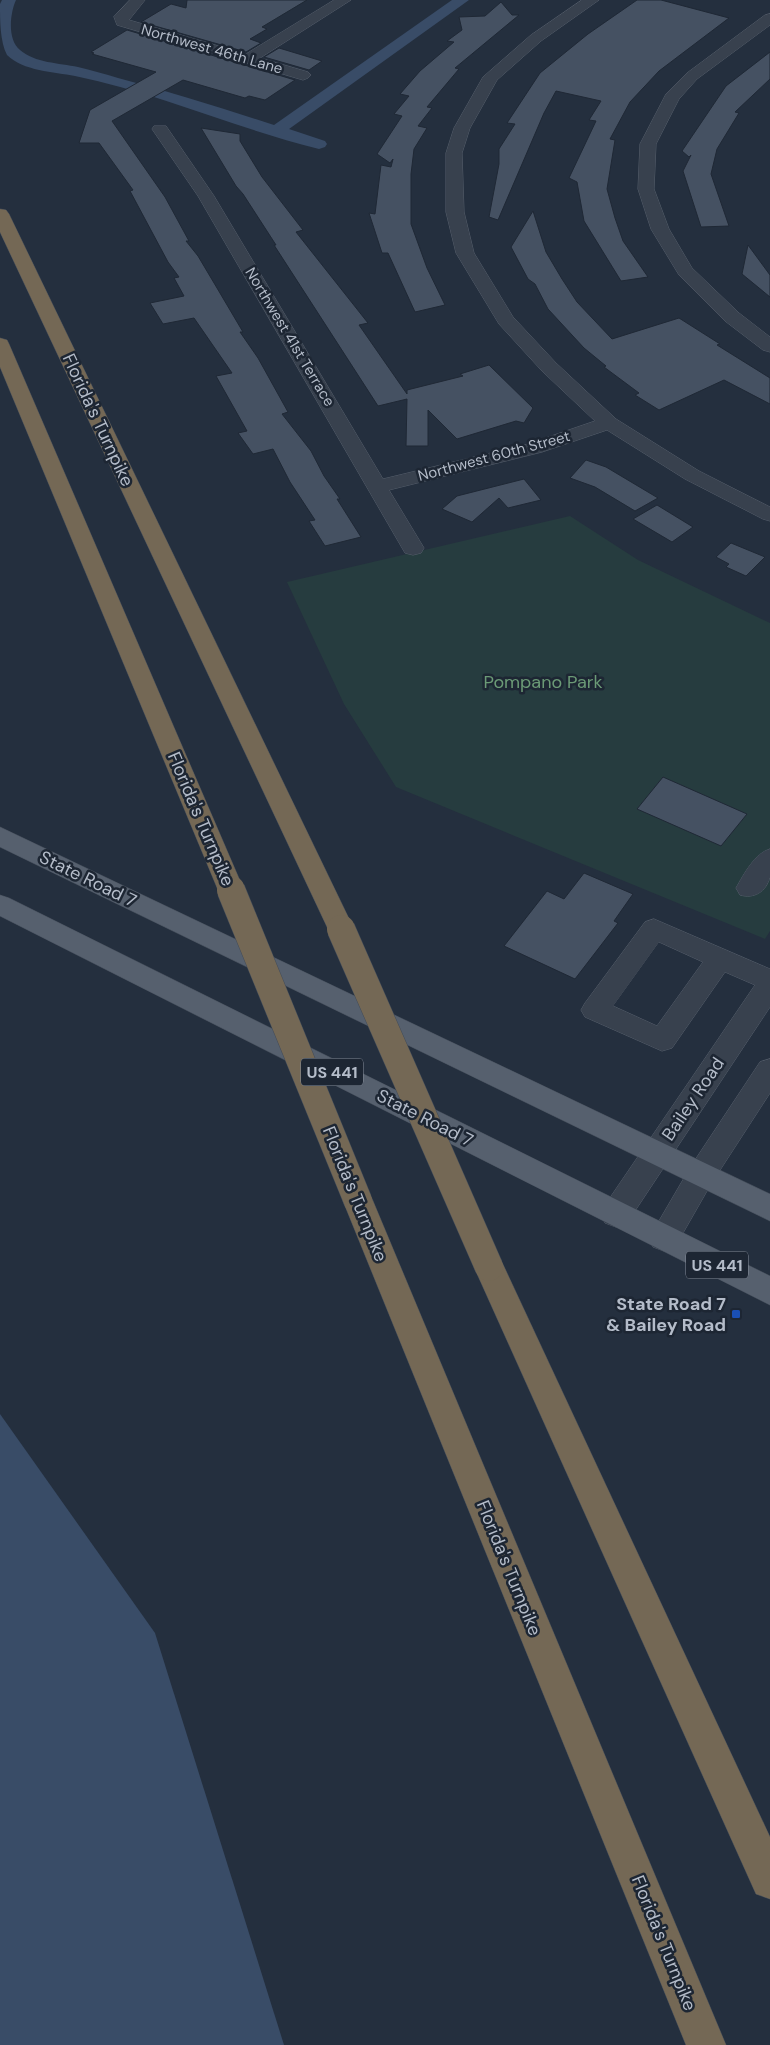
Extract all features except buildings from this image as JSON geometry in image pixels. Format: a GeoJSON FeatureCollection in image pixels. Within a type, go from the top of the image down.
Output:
{"type":"FeatureCollection","features":[{"type":"Feature","properties":{"kind":"highway","name":"Florida's Turnpike"},"geometry":{"type":"LineString","coordinates":[[0,214],[341,930],[489,1267],[770,1880]]}},
{"type":"Feature","properties":{"kind":"highway","name":"Florida's Turnpike"},"geometry":{"type":"LineString","coordinates":[[0,344],[231,890],[706,2045]]}},
{"type":"Feature","properties":{"kind":"main road","name":"State Road 7"},"geometry":{"type":"LineString","coordinates":[[0,836],[770,1208]]}},
{"type":"Feature","properties":{"kind":"main road","name":"State Road 7"},"geometry":{"type":"LineString","coordinates":[[0,905],[770,1291]]}},
{"type":"Feature","properties":{"kind":"street","name":"Northwest 46th Lane"},"geometry":{"type":"LineString","coordinates":[[138,0],[121,17],[122,22],[134,28],[303,75]]}},
{"type":"Feature","properties":{"kind":"street"},"geometry":{"type":"LineString","coordinates":[[248,59],[344,0]]}},
{"type":"Feature","properties":{"kind":"street"},"geometry":{"type":"LineString","coordinates":[[592,0],[536,38],[491,77],[462,128],[454,153],[455,212],[465,253],[506,320],[549,367],[609,423],[692,475],[770,515]]}},
{"type":"Feature","properties":{"kind":"street"},"geometry":{"type":"LineString","coordinates":[[770,18],[692,76],[672,97],[648,144],[646,189],[660,229],[685,271],[732,317],[770,346]]}},
{"type":"Feature","properties":{"kind":"street","name":"Northwest 41st Terrace"},"geometry":{"type":"LineString","coordinates":[[160,129],[206,196],[413,548]]}},
{"type":"Feature","properties":{"kind":"street","name":"Northwest 60th Street"},"geometry":{"type":"LineString","coordinates":[[378,486],[535,448],[609,423]]}},
{"type":"Feature","properties":{"kind":"street"},"geometry":{"type":"LineString","coordinates":[[749,888],[770,858]]}},
{"type":"Feature","properties":{"kind":"street"},"geometry":{"type":"LineString","coordinates":[[720,958],[662,1040],[595,1010],[654,929],[720,958],[770,980]]}},
{"type":"Feature","properties":{"kind":"street","name":"Bailey Road"},"geometry":{"type":"LineString","coordinates":[[616,1214],[770,985]]}},
{"type":"Feature","properties":{"kind":"street"},"geometry":{"type":"LineString","coordinates":[[664,1238],[701,1175],[770,1070]]}},
{"type":"Feature","properties":{"kind":"green space","name":"Pompano Park"},"geometry":{"type":"Polygon","coordinates":[[[570,516],[638,560],[770,623],[770,931],[765,939],[396,787],[344,704],[287,582],[570,516]]]}},
{"type":"Feature","properties":{"kind":"water"},"geometry":{"type":"Polygon","coordinates":[[[0,1414],[155,1633],[284,2045],[0,2045],[0,1414]]]}},
{"type":"Feature","properties":{"kind":"waterway"},"geometry":{"type":"LineString","coordinates":[[9,0],[6,5],[4,19],[7,42],[14,53],[29,61],[142,89],[276,131]]}},
{"type":"Feature","properties":{"kind":"waterway"},"geometry":{"type":"LineString","coordinates":[[276,131],[462,0]]}},
{"type":"Feature","properties":{"kind":"waterway"},"geometry":{"type":"LineString","coordinates":[[276,131],[319,144]]}},
{"type":"Feature","properties":{"kind":"place","name":"State Road 7 & Bailey Road"},"geometry":{"type":"Point","coordinates":[736,1314]}}]}
